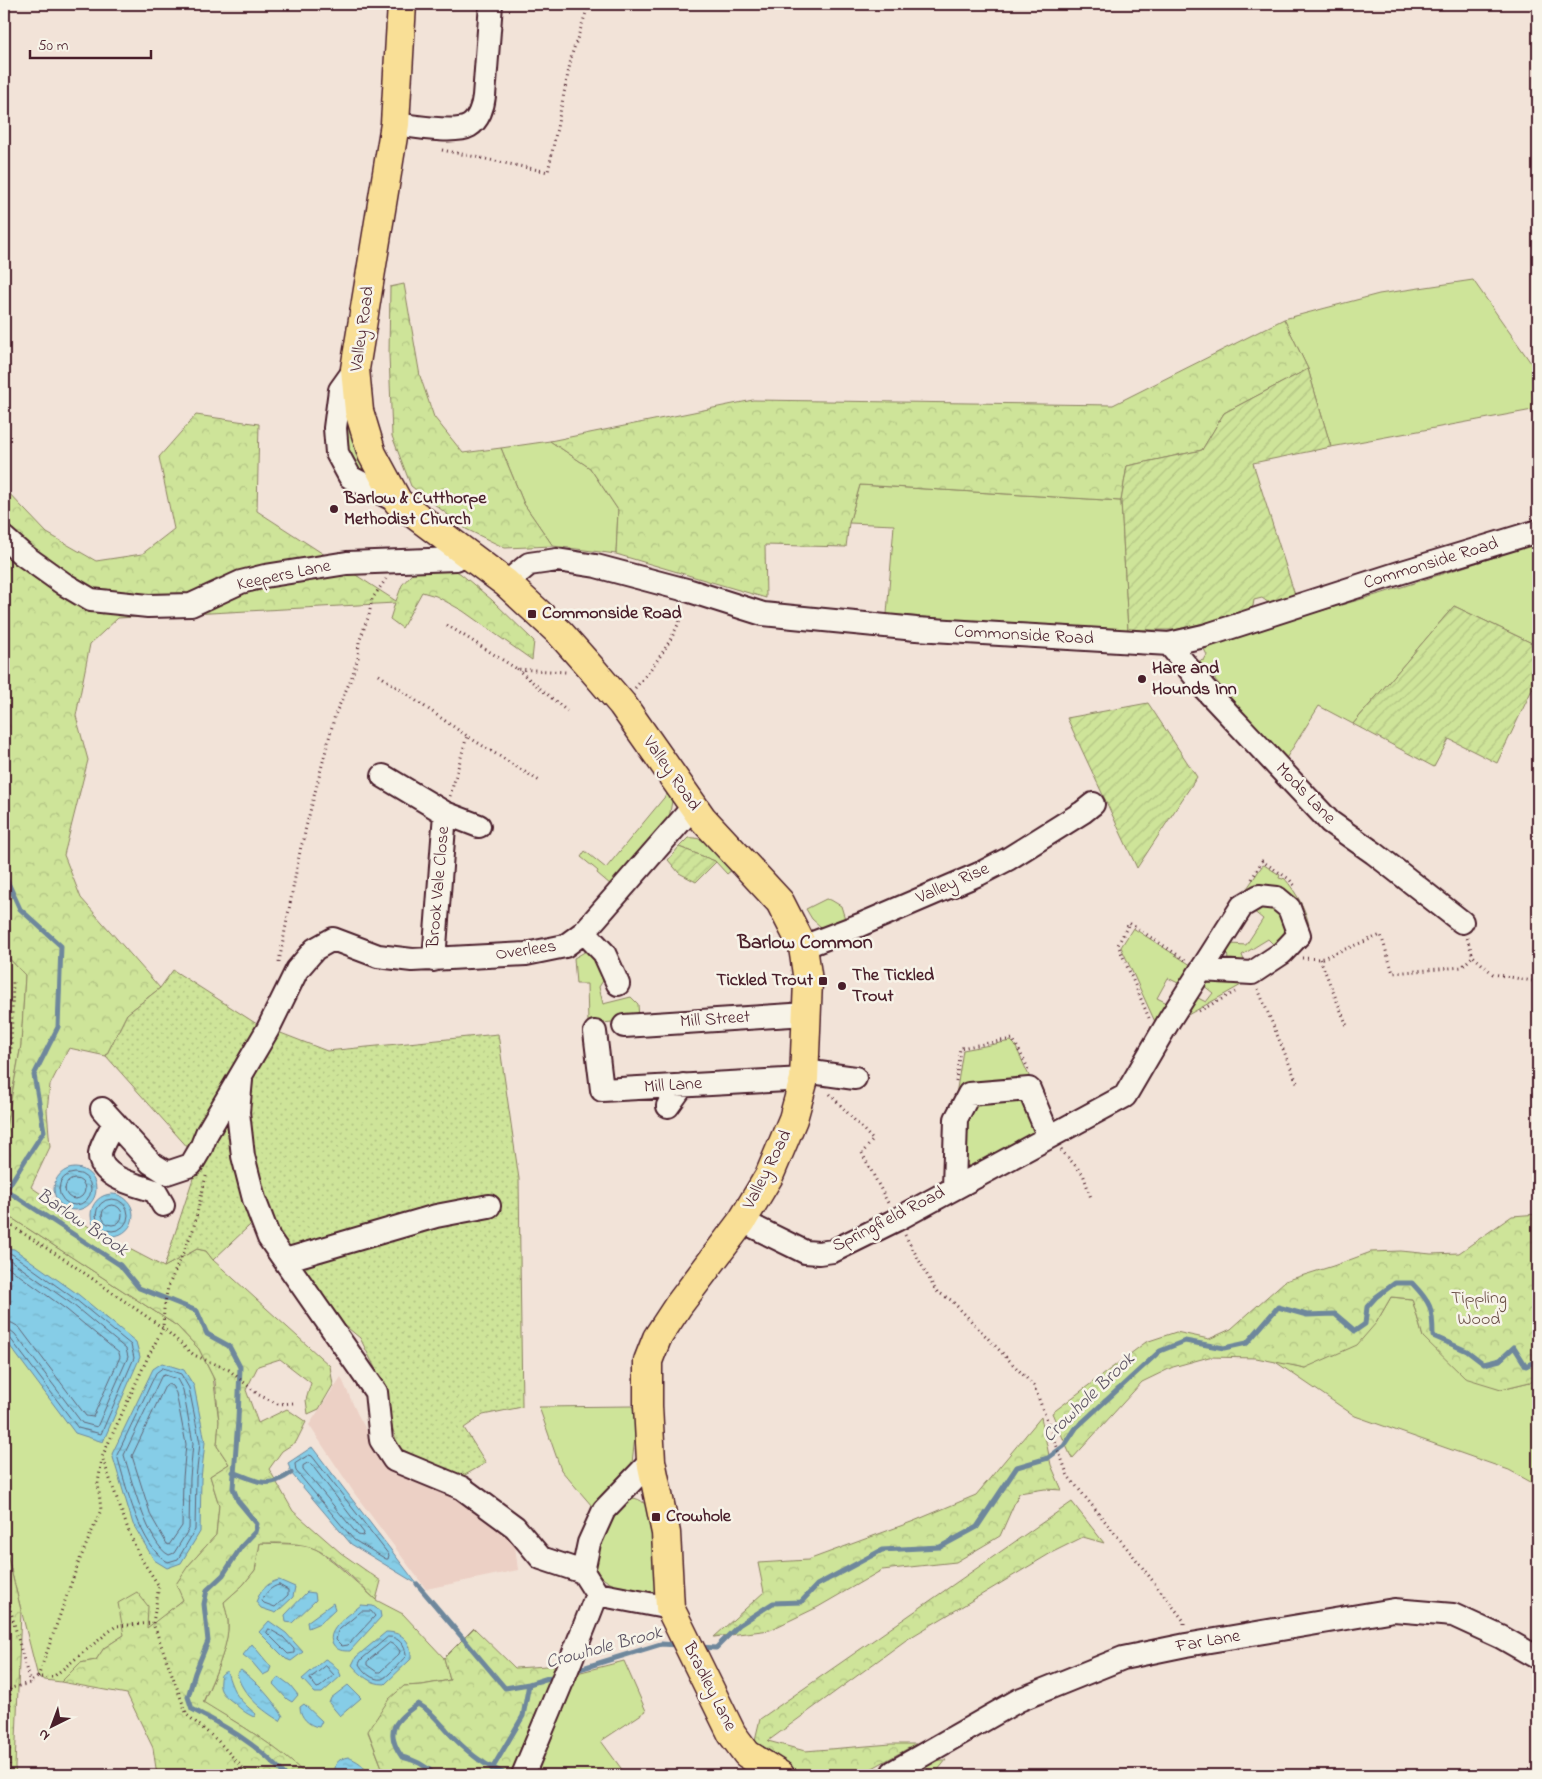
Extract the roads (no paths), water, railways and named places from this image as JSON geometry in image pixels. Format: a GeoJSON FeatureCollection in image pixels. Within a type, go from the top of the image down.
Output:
{"type":"FeatureCollection","features":[{"type":"Feature","properties":{"kind":"main road","name":"Valley Road"},"geometry":{"type":"LineString","coordinates":[[402,4],[395,124],[355,369],[359,411],[372,454],[398,502],[506,583],[560,633],[622,704],[693,808],[780,902],[804,946],[808,981],[804,1075],[793,1119],[772,1168],[742,1221],[678,1306],[657,1338],[648,1361],[651,1461]]}},
{"type":"Feature","properties":{"kind":"main road","name":"Bradley Lane"},"geometry":{"type":"LineString","coordinates":[[651,1461],[666,1533],[670,1608],[732,1734],[747,1754],[780,1775]]}},
{"type":"Feature","properties":{"kind":"street"},"geometry":{"type":"LineString","coordinates":[[395,124],[450,130],[469,126],[477,117],[482,107],[484,96],[492,4]]}},
{"type":"Feature","properties":{"kind":"street","name":"Commonside Road"},"geometry":{"type":"LineString","coordinates":[[506,583],[529,564],[557,560],[596,566],[690,591],[763,614],[916,630],[1169,644],[1204,636],[1399,573],[1538,531]]}},
{"type":"Feature","properties":{"kind":"street","name":"Keepers Lane"},"geometry":{"type":"LineString","coordinates":[[4,538],[64,584],[91,600],[148,606],[191,605],[241,582],[264,576],[347,563],[456,559],[463,549]]}},
{"type":"Feature","properties":{"kind":"street","name":"Mods Lane"},"geometry":{"type":"LineString","coordinates":[[1169,644],[1205,689],[1330,822],[1374,853],[1462,922]]}},
{"type":"Feature","properties":{"kind":"street","name":"Brook Vale Close"},"geometry":{"type":"LineString","coordinates":[[383,776],[445,814],[478,826]]}},
{"type":"Feature","properties":{"kind":"street","name":"Valley Rise"},"geometry":{"type":"LineString","coordinates":[[804,946],[860,925],[979,874],[1008,859],[1093,804]]}},
{"type":"Feature","properties":{"kind":"street","name":"Overlees"},"geometry":{"type":"LineString","coordinates":[[241,1074],[268,1029],[297,970],[315,949],[332,939],[378,956],[412,960],[434,960],[526,954],[565,946],[584,932],[693,808]]}},
{"type":"Feature","properties":{"kind":"street","name":"Brook Vale Close"},"geometry":{"type":"LineString","coordinates":[[434,960],[445,814]]}},
{"type":"Feature","properties":{"kind":"street","name":"Springfield Road"},"geometry":{"type":"LineString","coordinates":[[742,1221],[804,1252],[819,1253],[833,1251],[896,1220],[1125,1096],[1158,1040],[1242,906],[1259,896],[1277,898],[1289,908],[1299,935],[1282,953],[1254,977],[1202,970]]}},
{"type":"Feature","properties":{"kind":"street"},"geometry":{"type":"LineString","coordinates":[[584,932],[604,953],[618,984]]}},
{"type":"Feature","properties":{"kind":"street","name":"Mill Street"},"geometry":{"type":"LineString","coordinates":[[624,1026],[807,1014]]}},
{"type":"Feature","properties":{"kind":"street","name":"Mill Lane"},"geometry":{"type":"LineString","coordinates":[[595,1032],[602,1090],[804,1075],[855,1078]]}},
{"type":"Feature","properties":{"kind":"street"},"geometry":{"type":"LineString","coordinates":[[163,1205],[155,1191],[114,1177],[102,1164],[100,1153],[108,1116],[151,1163],[167,1173],[191,1166],[207,1133],[241,1074]]}},
{"type":"Feature","properties":{"kind":"street"},"geometry":{"type":"LineString","coordinates":[[241,1074],[238,1112],[243,1156],[254,1199],[269,1238],[376,1392],[381,1440],[394,1460],[462,1488],[515,1527],[540,1558],[583,1572],[597,1594],[670,1608]]}},
{"type":"Feature","properties":{"kind":"street"},"geometry":{"type":"LineString","coordinates":[[668,1106],[683,1085]]}},
{"type":"Feature","properties":{"kind":"street","name":"Springfield Road"},"geometry":{"type":"LineString","coordinates":[[954,1188],[956,1120],[969,1094],[1029,1089],[1048,1137]]}},
{"type":"Feature","properties":{"kind":"street"},"geometry":{"type":"LineString","coordinates":[[285,1260],[436,1216],[489,1206]]}},
{"type":"Feature","properties":{"kind":"street"},"geometry":{"type":"LineString","coordinates":[[583,1572],[589,1543],[604,1510],[651,1461]]}},
{"type":"Feature","properties":{"kind":"street"},"geometry":{"type":"LineString","coordinates":[[525,1771],[597,1594]]}},
{"type":"Feature","properties":{"kind":"street","name":"Far Lane"},"geometry":{"type":"LineString","coordinates":[[891,1774],[1019,1700],[1123,1658],[1186,1645],[1394,1610],[1453,1615],[1538,1658]]}},
{"type":"Feature","properties":{"kind":"water"},"geometry":{"type":"Polygon","coordinates":[[[79,1168],[87,1171],[93,1177],[96,1189],[93,1201],[87,1207],[71,1210],[63,1207],[57,1201],[54,1185],[57,1177],[63,1171],[79,1168]]]}},
{"type":"Feature","properties":{"kind":"water"},"geometry":{"type":"Polygon","coordinates":[[[116,1194],[124,1197],[130,1203],[133,1215],[130,1227],[124,1233],[108,1236],[100,1233],[94,1227],[91,1211],[94,1203],[100,1197],[116,1194]]]}},
{"type":"Feature","properties":{"kind":"water"},"geometry":{"type":"Polygon","coordinates":[[[4,1248],[14,1249],[79,1295],[136,1342],[140,1357],[103,1442],[75,1433],[4,1338],[4,1248]]]}},
{"type":"Feature","properties":{"kind":"water"},"geometry":{"type":"Polygon","coordinates":[[[162,1363],[184,1370],[194,1386],[205,1442],[201,1479],[200,1532],[181,1563],[167,1568],[154,1560],[133,1524],[112,1454],[153,1369],[162,1363]]]}},
{"type":"Feature","properties":{"kind":"water"},"geometry":{"type":"Polygon","coordinates":[[[312,1447],[417,1584],[351,1544],[291,1473],[288,1463],[312,1447]]]}},
{"type":"Feature","properties":{"kind":"water"},"geometry":{"type":"Polygon","coordinates":[[[279,1580],[295,1587],[293,1597],[276,1613],[261,1608],[256,1602],[260,1594],[268,1585],[279,1580]]]}},
{"type":"Feature","properties":{"kind":"water"},"geometry":{"type":"Polygon","coordinates":[[[307,1592],[315,1593],[316,1600],[292,1623],[286,1622],[285,1615],[307,1592]]]}},
{"type":"Feature","properties":{"kind":"water"},"geometry":{"type":"Polygon","coordinates":[[[333,1603],[335,1609],[320,1623],[308,1628],[307,1622],[333,1603]]]}},
{"type":"Feature","properties":{"kind":"water"},"geometry":{"type":"Polygon","coordinates":[[[361,1605],[373,1606],[380,1611],[381,1617],[350,1651],[338,1649],[331,1639],[332,1633],[340,1622],[361,1605]]]}},
{"type":"Feature","properties":{"kind":"water"},"geometry":{"type":"Polygon","coordinates":[[[269,1621],[286,1633],[303,1652],[291,1661],[286,1659],[259,1632],[269,1621]]]}},
{"type":"Feature","properties":{"kind":"water"},"geometry":{"type":"Polygon","coordinates":[[[386,1632],[392,1632],[405,1639],[410,1648],[411,1659],[385,1684],[380,1684],[367,1679],[352,1665],[356,1657],[386,1632]]]}},
{"type":"Feature","properties":{"kind":"water"},"geometry":{"type":"Polygon","coordinates":[[[252,1644],[271,1667],[269,1672],[263,1675],[243,1655],[252,1644]]]}},
{"type":"Feature","properties":{"kind":"water"},"geometry":{"type":"Polygon","coordinates":[[[325,1659],[334,1666],[341,1676],[322,1693],[315,1693],[302,1679],[325,1659]]]}},
{"type":"Feature","properties":{"kind":"water"},"geometry":{"type":"Polygon","coordinates":[[[241,1670],[274,1703],[283,1716],[280,1721],[260,1707],[248,1695],[239,1681],[237,1673],[241,1670]]]}},
{"type":"Feature","properties":{"kind":"water"},"geometry":{"type":"Polygon","coordinates":[[[227,1671],[234,1690],[240,1700],[256,1714],[254,1717],[241,1709],[221,1691],[220,1677],[227,1671]]]}},
{"type":"Feature","properties":{"kind":"water"},"geometry":{"type":"Polygon","coordinates":[[[279,1677],[290,1685],[298,1695],[292,1702],[273,1684],[279,1677]]]}},
{"type":"Feature","properties":{"kind":"water"},"geometry":{"type":"Polygon","coordinates":[[[348,1685],[361,1698],[340,1716],[329,1703],[331,1698],[348,1685]]]}},
{"type":"Feature","properties":{"kind":"water"},"geometry":{"type":"Polygon","coordinates":[[[304,1704],[322,1721],[319,1727],[312,1725],[303,1717],[300,1707],[304,1704]]]}},
{"type":"Feature","properties":{"kind":"water"},"geometry":{"type":"Polygon","coordinates":[[[348,1757],[363,1766],[366,1775],[335,1775],[337,1763],[341,1759],[348,1757]]]}},
{"type":"Feature","properties":{"kind":"waterway","name":"Barlow Brook"},"geometry":{"type":"LineString","coordinates":[[4,874],[20,909],[61,946],[58,1027],[34,1075],[44,1131],[6,1190],[120,1265],[139,1288],[197,1311],[207,1334],[229,1346],[240,1367],[233,1488],[238,1501],[257,1524],[255,1532],[241,1547],[223,1575],[207,1590],[204,1604],[208,1641],[188,1697],[192,1709],[242,1738],[264,1754],[285,1775]]}},
{"type":"Feature","properties":{"kind":"waterway","name":"Crowhole Brook"},"geometry":{"type":"LineString","coordinates":[[699,1647],[716,1648],[739,1625],[773,1603],[801,1602],[817,1585],[882,1550],[940,1547],[977,1527],[1017,1467],[1048,1458],[1064,1446],[1076,1428],[1160,1351],[1185,1341],[1224,1348],[1247,1343],[1278,1307],[1307,1315],[1335,1314],[1355,1331],[1365,1324],[1367,1307],[1376,1297],[1395,1283],[1412,1283],[1430,1306],[1433,1336],[1467,1351],[1484,1364],[1500,1360],[1514,1347],[1526,1366],[1538,1360]]}},
{"type":"Feature","properties":{"kind":"waterway"},"geometry":{"type":"LineString","coordinates":[[233,1472],[256,1481],[269,1483],[291,1473]]}},
{"type":"Feature","properties":{"kind":"waterway"},"geometry":{"type":"LineString","coordinates":[[417,1584],[505,1688],[529,1684]]}},
{"type":"Feature","properties":{"kind":"waterway","name":"Crowhole Brook"},"geometry":{"type":"LineString","coordinates":[[573,1671],[661,1644],[678,1645]]}},
{"type":"Feature","properties":{"kind":"waterway","name":"Crowhole Brook"},"geometry":{"type":"LineString","coordinates":[[492,1769],[523,1716],[529,1684],[558,1675]]}},
{"type":"Feature","properties":{"kind":"waterway","name":"Barlow Brook"},"geometry":{"type":"LineString","coordinates":[[435,1775],[420,1763],[402,1757],[393,1740],[393,1733],[398,1721],[418,1704],[433,1715],[473,1755],[493,1768],[509,1775]]}},
{"type":"Feature","properties":{"kind":"place","name":"Barlow & Cutthorpe Methodist Church"},"geometry":{"type":"Point","coordinates":[334,509]}},
{"type":"Feature","properties":{"kind":"place","name":"Commonside Road"},"geometry":{"type":"Point","coordinates":[532,614]}},
{"type":"Feature","properties":{"kind":"place","name":"Hare and Hounds Inn"},"geometry":{"type":"Point","coordinates":[1142,679]}},
{"type":"Feature","properties":{"kind":"place","name":"Tickled Trout"},"geometry":{"type":"Point","coordinates":[823,981]}},
{"type":"Feature","properties":{"kind":"place","name":"The Tickled Trout"},"geometry":{"type":"Point","coordinates":[842,986]}},
{"type":"Feature","properties":{"kind":"place","name":"Crowhole"},"geometry":{"type":"Point","coordinates":[656,1517]}},
{"type":"Feature","properties":{"kind":"district","name":"Barlow Common"},"geometry":{"type":"Point","coordinates":[805,943]}},
{"type":"Feature","properties":{"kind":"park label","name":"Tippling Wood"},"geometry":{"type":"Point","coordinates":[1479,1309]}}]}
